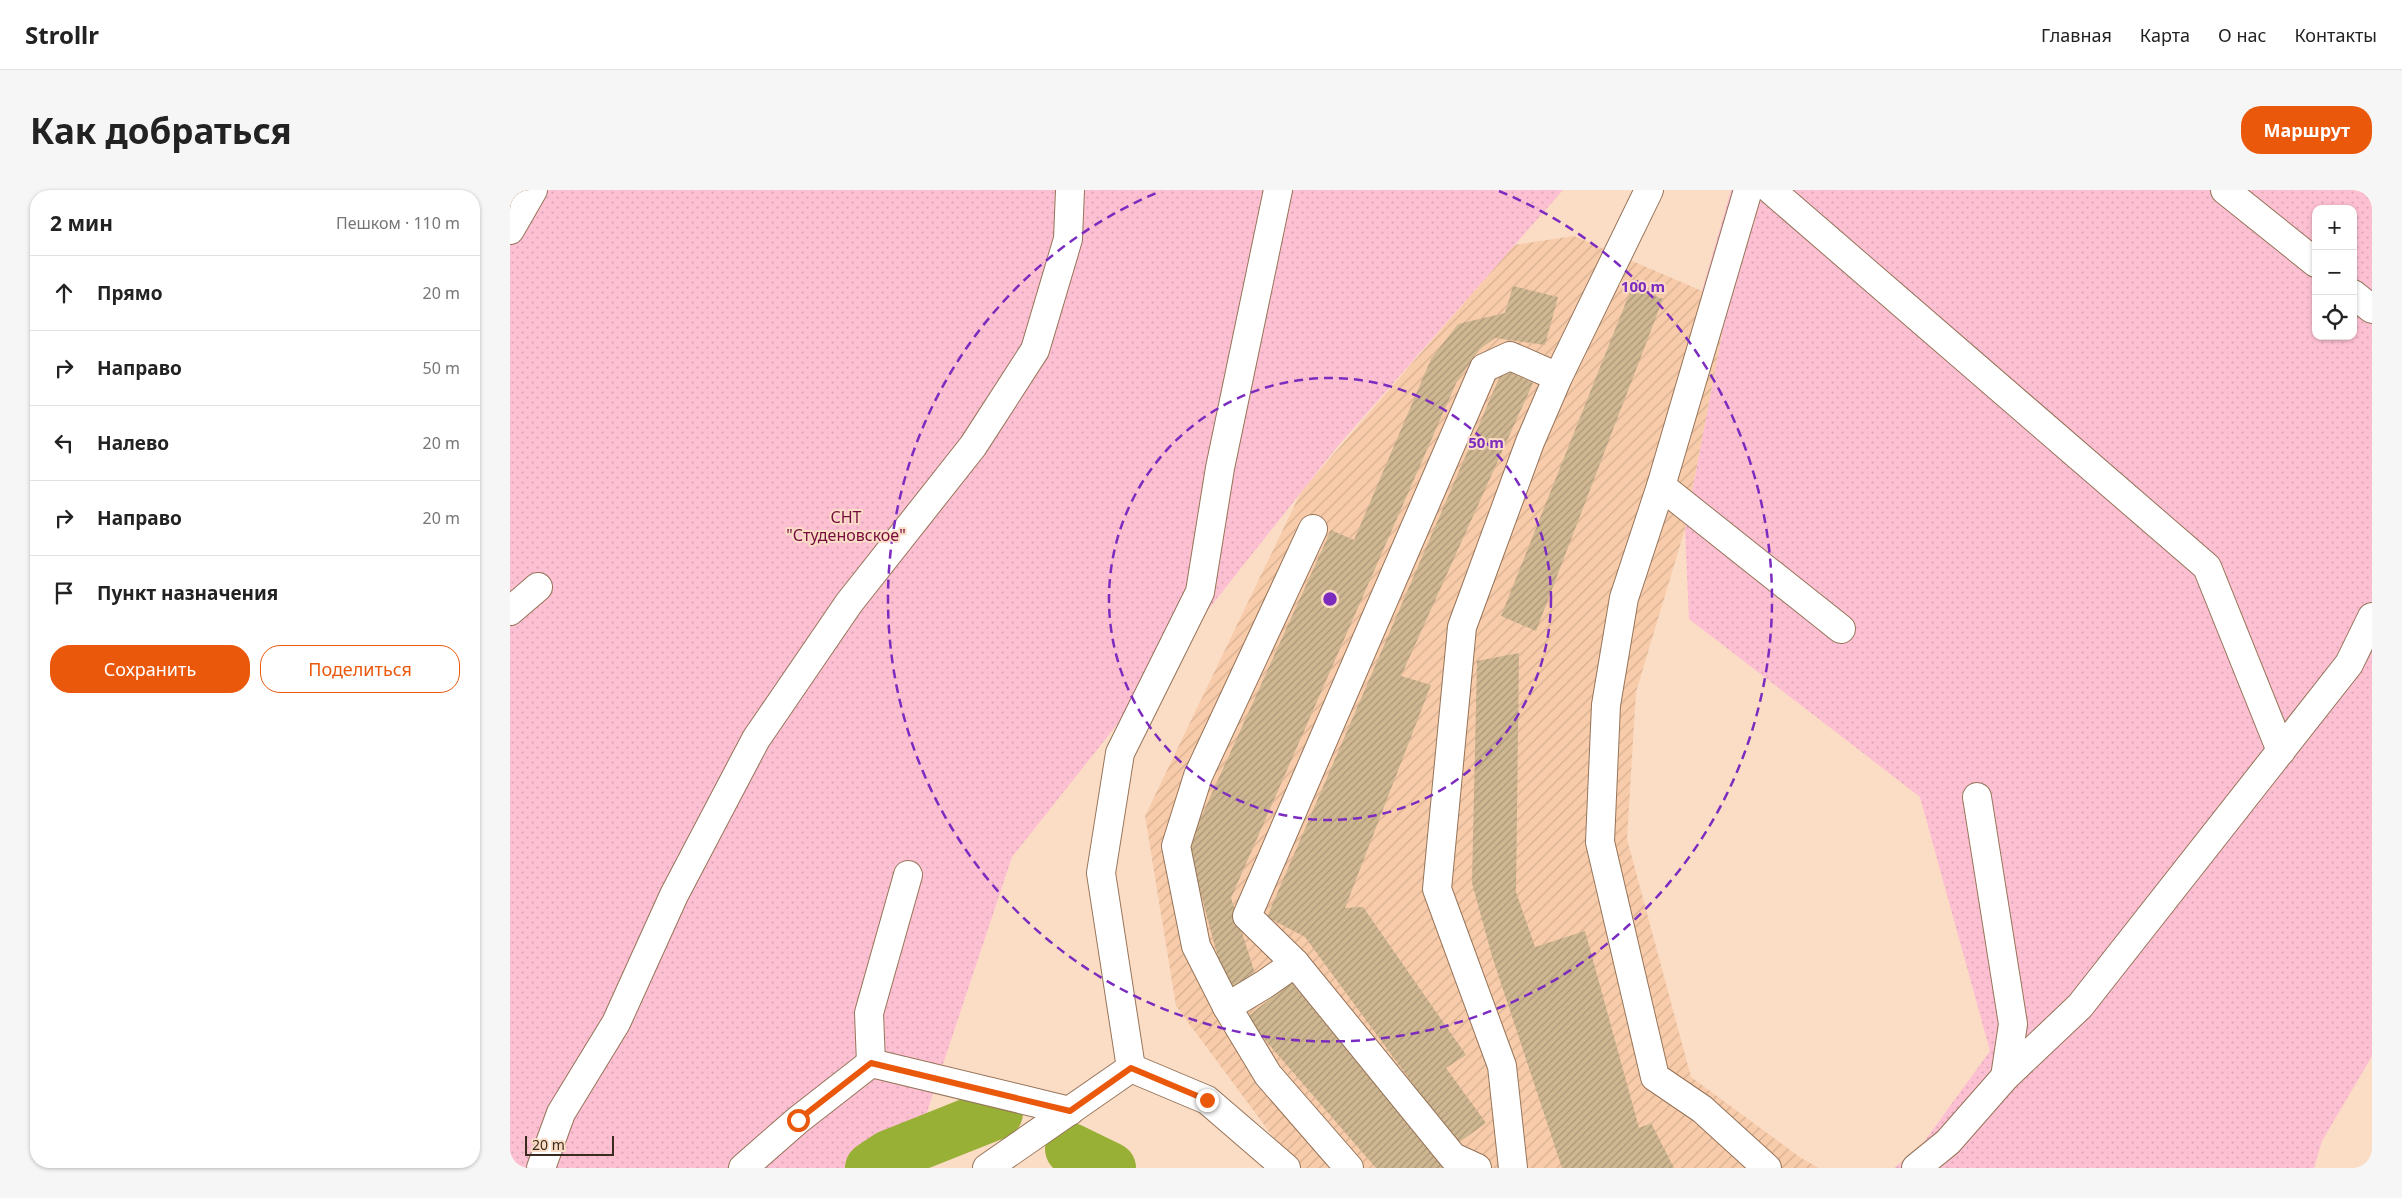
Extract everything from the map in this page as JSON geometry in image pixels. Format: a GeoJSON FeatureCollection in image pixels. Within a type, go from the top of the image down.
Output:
{"type":"FeatureCollection","features":[{"type":"Feature","properties":{"kind":"lane"},"geometry":{"type":"LineString","coordinates":[[510,230],[533,190]]}},
{"type":"Feature","properties":{"kind":"lane"},"geometry":{"type":"LineString","coordinates":[[541,1168],[561,1113],[616,1023],[674,895],[756,739],[849,603],[973,446],[1035,350],[1068,239],[1070,190]]}},
{"type":"Feature","properties":{"kind":"lane"},"geometry":{"type":"LineString","coordinates":[[1131,1068],[1101,873],[1120,753],[1200,592],[1220,468],[1278,190]]}},
{"type":"Feature","properties":{"kind":"lane"},"geometry":{"type":"LineString","coordinates":[[1513,1168],[1502,1066],[1437,890],[1462,627],[1530,442],[1558,377],[1649,190]]}},
{"type":"Feature","properties":{"kind":"lane"},"geometry":{"type":"LineString","coordinates":[[1748,190],[1661,486],[1624,598],[1606,704],[1600,842],[1655,1077],[1702,1109],[1767,1168]]}},
{"type":"Feature","properties":{"kind":"lane"},"geometry":{"type":"LineString","coordinates":[[1771,190],[2207,567],[2226,620],[2281,751]]}},
{"type":"Feature","properties":{"kind":"lane"},"geometry":{"type":"LineString","coordinates":[[2225,190],[2312,260]]}},
{"type":"Feature","properties":{"kind":"lane"},"geometry":{"type":"LineString","coordinates":[[2354,295],[2372,309]]}},
{"type":"Feature","properties":{"kind":"lane"},"geometry":{"type":"LineString","coordinates":[[1477,1168],[1453,1158],[1295,963],[1247,916],[1484,368],[1510,356],[1558,377]]}},
{"type":"Feature","properties":{"kind":"lane"},"geometry":{"type":"LineString","coordinates":[[1661,486],[1841,629]]}},
{"type":"Feature","properties":{"kind":"lane"},"geometry":{"type":"LineString","coordinates":[[1313,529],[1198,776],[1176,846],[1196,946],[1227,1007],[1268,1075],[1349,1168]]}},
{"type":"Feature","properties":{"kind":"lane"},"geometry":{"type":"LineString","coordinates":[[510,611],[538,588]]}},
{"type":"Feature","properties":{"kind":"lane"},"geometry":{"type":"LineString","coordinates":[[1916,1168],[1948,1142],[2005,1077],[2080,1006],[2349,664],[2372,617]]}},
{"type":"Feature","properties":{"kind":"lane"},"geometry":{"type":"LineString","coordinates":[[1977,796],[2013,1024],[2005,1077]]}},
{"type":"Feature","properties":{"kind":"lane"},"geometry":{"type":"LineString","coordinates":[[871,1063],[869,1013],[908,875]]}},
{"type":"Feature","properties":{"kind":"lane"},"geometry":{"type":"LineString","coordinates":[[1227,1007],[1295,963]]}},
{"type":"Feature","properties":{"kind":"lane"},"geometry":{"type":"LineString","coordinates":[[871,1063],[1070,1111]]}},
{"type":"Feature","properties":{"kind":"lane"},"geometry":{"type":"LineString","coordinates":[[743,1168],[798,1120],[871,1063]]}},
{"type":"Feature","properties":{"kind":"lane"},"geometry":{"type":"LineString","coordinates":[[987,1168],[1131,1068]]}},
{"type":"Feature","properties":{"kind":"lane"},"geometry":{"type":"LineString","coordinates":[[1131,1068],[1207,1100],[1286,1168]]}},
{"type":"Feature","properties":{"kind":"shaded area"},"geometry":{"type":"Polygon","coordinates":[[[1574,236],[1702,291],[1723,329],[1685,529],[1636,692],[1627,839],[1691,1077],[1801,1158],[1819,1168],[1296,1168],[1176,1006],[1145,816],[1301,492],[1514,245],[1574,236]]]}},
{"type":"Feature","properties":{"kind":"green space","name":"СНТ \"Студеновское\""},"geometry":{"type":"Polygon","coordinates":[[[510,190],[1563,190],[1337,447],[1012,857],[921,1130],[855,1168],[510,1168],[510,190]]]}},
{"type":"Feature","properties":{"kind":"green space"},"geometry":{"type":"Polygon","coordinates":[[[1731,190],[2372,190],[2372,1056],[2322,1141],[2314,1168],[1894,1168],[1921,1146],[1990,1051],[1920,797],[1689,619],[1685,529],[1723,329],[1702,291],[1731,190]]]}},
{"type":"Feature","properties":{"kind":"building"},"geometry":{"type":"Polygon","coordinates":[[[1513,286],[1558,297],[1545,345],[1495,338],[1480,349],[1457,381],[1231,898],[1257,980],[1227,991],[1188,846],[1331,530],[1354,540],[1431,359],[1458,324],[1505,313],[1513,286]]]}},
{"type":"Feature","properties":{"kind":"building"},"geometry":{"type":"Polygon","coordinates":[[[1632,287],[1663,299],[1536,631],[1501,616],[1632,287]]]}},
{"type":"Feature","properties":{"kind":"building"},"geometry":{"type":"Polygon","coordinates":[[[1503,369],[1533,383],[1401,676],[1431,685],[1345,908],[1363,907],[1466,1055],[1446,1068],[1486,1123],[1457,1144],[1305,937],[1267,917],[1503,369]]]}},
{"type":"Feature","properties":{"kind":"building"},"geometry":{"type":"Polygon","coordinates":[[[1519,653],[1516,892],[1535,947],[1585,931],[1639,1128],[1651,1123],[1674,1168],[1562,1168],[1492,956],[1472,883],[1477,661],[1519,653]]]}},
{"type":"Feature","properties":{"kind":"building"},"geometry":{"type":"Polygon","coordinates":[[[1291,982],[1448,1168],[1376,1168],[1246,1018],[1291,982]]]}},
{"type":"Feature","properties":{"kind":"waterway"},"geometry":{"type":"LineString","coordinates":[[871,1168],[889,1156],[997,1113]]}},
{"type":"Feature","properties":{"kind":"waterway"},"geometry":{"type":"LineString","coordinates":[[1071,1149],[1110,1168]]}},
{"type":"Feature","properties":{"kind":"route"},"geometry":{"type":"LineString","coordinates":[[798,1120],[871,1063],[1070,1111],[1131,1068],[1207,1100]]}}]}
